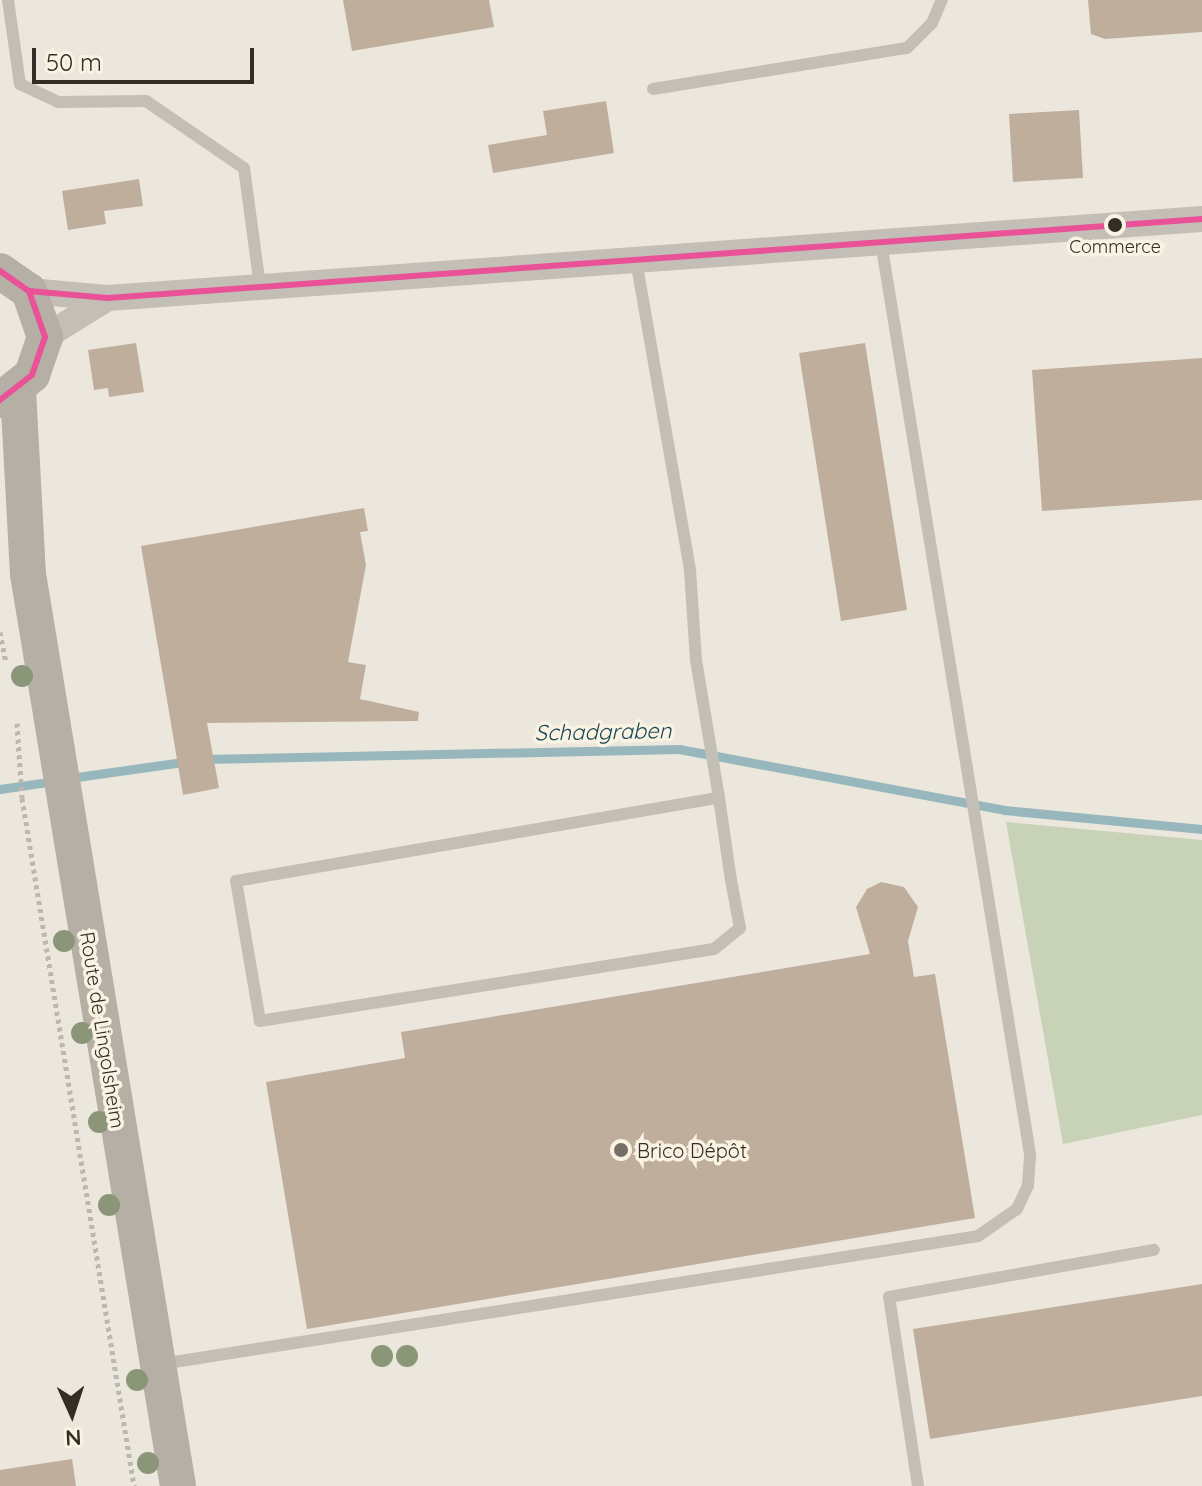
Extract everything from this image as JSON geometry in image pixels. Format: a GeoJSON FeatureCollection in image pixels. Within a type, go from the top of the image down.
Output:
{"type":"FeatureCollection","features":[{"type":"Feature","properties":{"kind":"main road"},"geometry":{"type":"LineString","coordinates":[[0,271],[29,291],[45,337],[42,357],[9,395],[28,574]]}},
{"type":"Feature","properties":{"kind":"main road"},"geometry":{"type":"LineString","coordinates":[[0,488],[28,574]]}},
{"type":"Feature","properties":{"kind":"main road","name":"Route de Lingolsheim"},"geometry":{"type":"LineString","coordinates":[[28,574],[178,1486]]}},
{"type":"Feature","properties":{"kind":"street"},"geometry":{"type":"LineString","coordinates":[[29,291],[108,298],[1202,219]]}},
{"type":"Feature","properties":{"kind":"street"},"geometry":{"type":"LineString","coordinates":[[45,337],[108,298]]}},
{"type":"Feature","properties":{"kind":"lane"},"geometry":{"type":"LineString","coordinates":[[8,0],[20,84],[58,102],[146,101],[244,168],[260,287]]}},
{"type":"Feature","properties":{"kind":"lane"},"geometry":{"type":"LineString","coordinates":[[653,89],[907,48],[932,23],[942,0]]}},
{"type":"Feature","properties":{"kind":"lane"},"geometry":{"type":"LineString","coordinates":[[158,1365],[978,1236],[1003,1224],[1028,1185],[1030,1154],[881,242]]}},
{"type":"Feature","properties":{"kind":"lane"},"geometry":{"type":"LineString","coordinates":[[636,260],[690,570],[696,660],[719,798],[740,928],[714,949],[260,1021],[236,881],[719,798]]}},
{"type":"Feature","properties":{"kind":"lane"},"geometry":{"type":"LineString","coordinates":[[918,1486],[889,1297],[1154,1250]]}},
{"type":"Feature","properties":{"kind":"path"},"geometry":{"type":"LineString","coordinates":[[0,632],[9,676]]}},
{"type":"Feature","properties":{"kind":"path"},"geometry":{"type":"LineString","coordinates":[[16,706],[22,798],[134,1486]]}},
{"type":"Feature","properties":{"kind":"green space"},"geometry":{"type":"Polygon","coordinates":[[[1006,822],[1202,840],[1202,1115],[1063,1144],[1006,822]]]}},
{"type":"Feature","properties":{"kind":"building"},"geometry":{"type":"Polygon","coordinates":[[[343,0],[489,0],[494,27],[352,51],[343,0]]]}},
{"type":"Feature","properties":{"kind":"building"},"geometry":{"type":"Polygon","coordinates":[[[1088,0],[1202,0],[1202,32],[1105,39],[1091,34],[1088,0]]]}},
{"type":"Feature","properties":{"kind":"building"},"geometry":{"type":"Polygon","coordinates":[[[606,101],[614,153],[493,173],[488,145],[547,135],[543,111],[606,101]]]}},
{"type":"Feature","properties":{"kind":"building"},"geometry":{"type":"Polygon","coordinates":[[[1079,110],[1083,178],[1013,182],[1009,114],[1079,110]]]}},
{"type":"Feature","properties":{"kind":"building"},"geometry":{"type":"Polygon","coordinates":[[[139,179],[143,206],[104,211],[106,224],[68,230],[62,191],[139,179]]]}},
{"type":"Feature","properties":{"kind":"building"},"geometry":{"type":"Polygon","coordinates":[[[136,343],[144,392],[109,397],[108,388],[94,390],[88,350],[136,343]]]}},
{"type":"Feature","properties":{"kind":"building"},"geometry":{"type":"Polygon","coordinates":[[[865,343],[907,610],[841,621],[799,353],[865,343]]]}},
{"type":"Feature","properties":{"kind":"building"},"geometry":{"type":"Polygon","coordinates":[[[1202,358],[1202,500],[1042,511],[1032,370],[1202,358]]]}},
{"type":"Feature","properties":{"kind":"building"},"geometry":{"type":"Polygon","coordinates":[[[364,508],[368,531],[360,532],[366,565],[348,662],[366,665],[360,699],[419,712],[418,721],[207,723],[219,788],[183,795],[141,546],[364,508]]]}},
{"type":"Feature","properties":{"kind":"building","name":"Brico Dépôt"},"geometry":{"type":"Polygon","coordinates":[[[881,882],[904,887],[918,907],[908,941],[914,977],[935,974],[975,1218],[307,1329],[266,1082],[405,1058],[401,1032],[870,954],[856,907],[867,889],[881,882]]]}},
{"type":"Feature","properties":{"kind":"building"},"geometry":{"type":"Polygon","coordinates":[[[1202,1284],[1202,1396],[930,1439],[913,1329],[1202,1284]]]}},
{"type":"Feature","properties":{"kind":"building"},"geometry":{"type":"Polygon","coordinates":[[[72,1459],[76,1486],[0,1486],[0,1470],[72,1459]]]}},
{"type":"Feature","properties":{"kind":"waterway","name":"Schadgraben"},"geometry":{"type":"LineString","coordinates":[[204,759],[679,749],[1004,810],[1202,829]]}},
{"type":"Feature","properties":{"kind":"waterway","name":"Schadgraben"},"geometry":{"type":"LineString","coordinates":[[70,778],[190,761]]}},
{"type":"Feature","properties":{"kind":"waterway","name":"Schadgraben"},"geometry":{"type":"LineString","coordinates":[[0,789],[55,781]]}},
{"type":"Feature","properties":{"kind":"transit line"},"geometry":{"type":"LineString","coordinates":[[29,291],[108,298],[1202,219]]}},
{"type":"Feature","properties":{"kind":"transit line"},"geometry":{"type":"LineString","coordinates":[[0,271],[29,291],[45,337],[32,375],[0,400]]}},
{"type":"Feature","properties":{"kind":"place","name":"Commerce"},"geometry":{"type":"Point","coordinates":[1115,225]}},
{"type":"Feature","properties":{"kind":"place","name":"Brico Dépôt"},"geometry":{"type":"Point","coordinates":[621,1150]}}]}
